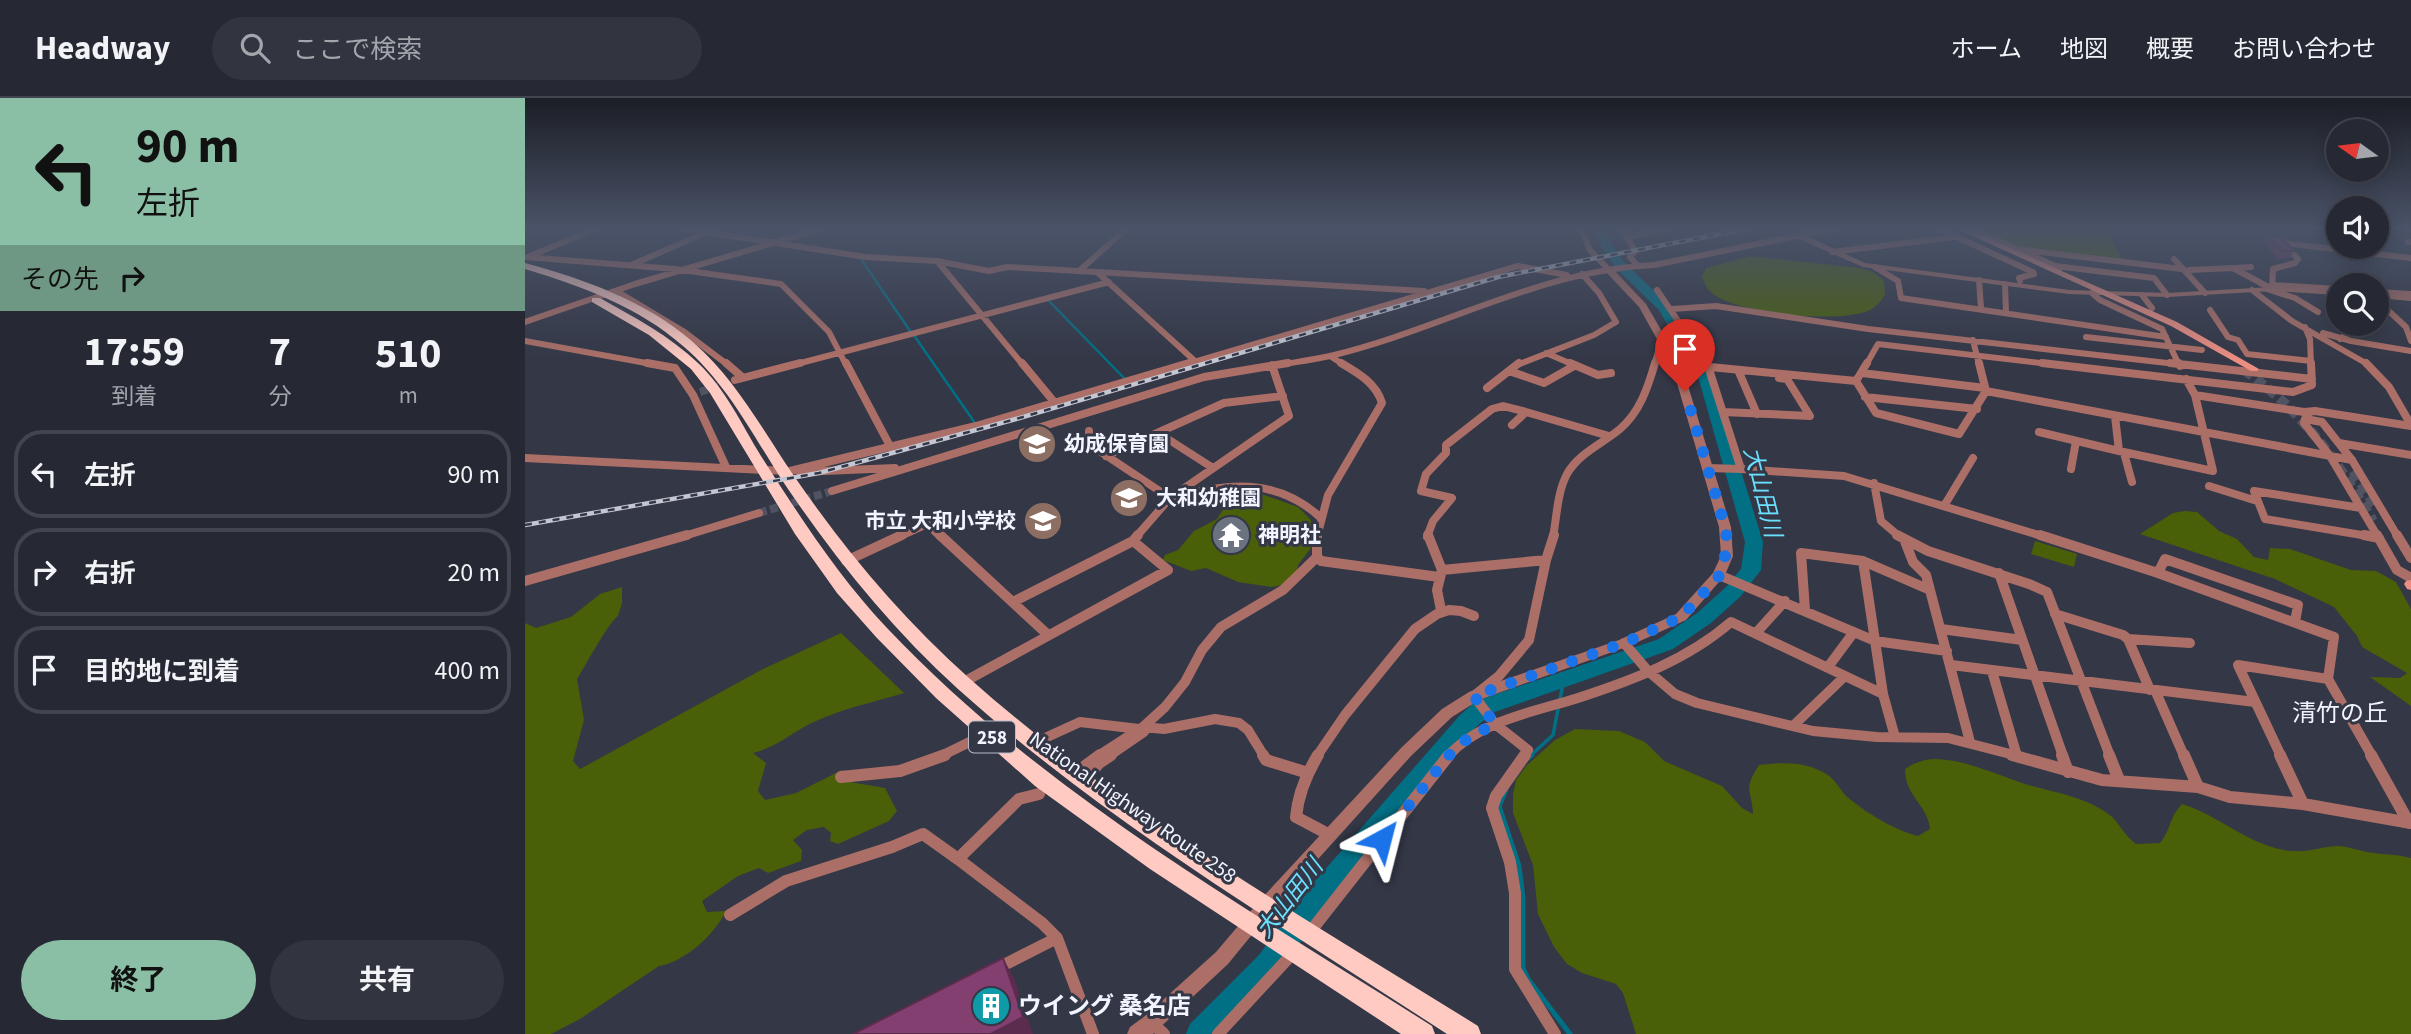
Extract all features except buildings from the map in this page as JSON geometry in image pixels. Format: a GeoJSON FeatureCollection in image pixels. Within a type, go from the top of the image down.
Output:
{"type":"FeatureCollection","features":[{"type":"Feature","properties":{"kind":"highway","name":"National Highway Route 258"},"geometry":{"type":"LineString","coordinates":[[554,272],[606,293],[658,323],[686,342],[708,363],[754,424],[775,458],[803,534],[874,625],[942,693],[1042,780],[1158,863],[1265,916]]}},
{"type":"Feature","properties":{"kind":"highway","name":"National Highway Route 258"},"geometry":{"type":"LineString","coordinates":[[525,273],[592,298],[653,333],[695,366],[715,392],[759,463],[785,481],[898,623],[1033,744],[1083,774],[1168,843],[1265,916],[1469,1034]]}},
{"type":"Feature","properties":{"kind":"highway","name":"National Highway Route 258"},"geometry":{"type":"LineString","coordinates":[[1299,938],[1423,1034]]}},
{"type":"Feature","properties":{"kind":"main road"},"geometry":{"type":"LineString","coordinates":[[2046,272],[2183,334],[2249,369],[2203,339],[2054,272]]}},
{"type":"Feature","properties":{"kind":"street"},"geometry":{"type":"LineString","coordinates":[[525,322],[606,293],[679,272]]}},
{"type":"Feature","properties":{"kind":"street"},"geometry":{"type":"LineString","coordinates":[[697,272],[781,284],[829,332],[891,448]]}},
{"type":"Feature","properties":{"kind":"street"},"geometry":{"type":"LineString","coordinates":[[946,272],[1055,403]]}},
{"type":"Feature","properties":{"kind":"street"},"geometry":{"type":"LineString","coordinates":[[1091,272],[1432,292]]}},
{"type":"Feature","properties":{"kind":"street"},"geometry":{"type":"LineString","coordinates":[[1097,272],[1196,362]]}},
{"type":"Feature","properties":{"kind":"street"},"geometry":{"type":"LineString","coordinates":[[785,481],[1499,272]]}},
{"type":"Feature","properties":{"kind":"street"},"geometry":{"type":"LineString","coordinates":[[1487,388],[1525,360],[1594,335],[1616,322],[1599,293],[1578,275],[1556,272]]}},
{"type":"Feature","properties":{"kind":"street"},"geometry":{"type":"LineString","coordinates":[[832,491],[1193,380],[1330,356],[1578,275],[1596,272]]}},
{"type":"Feature","properties":{"kind":"street"},"geometry":{"type":"LineString","coordinates":[[1474,696],[1624,643],[1681,617],[1724,577],[1728,545],[1710,468],[1677,366],[1668,345],[1643,306],[1613,272]]}},
{"type":"Feature","properties":{"kind":"street"},"geometry":{"type":"LineString","coordinates":[[1884,272],[1898,279],[1902,286],[1901,298],[1981,308],[2129,334],[2166,337]]}},
{"type":"Feature","properties":{"kind":"street"},"geometry":{"type":"LineString","coordinates":[[1910,272],[2108,294],[2167,295],[2270,288],[2326,290]]}},
{"type":"Feature","properties":{"kind":"street"},"geometry":{"type":"LineString","coordinates":[[2020,281],[2019,278],[2034,274],[2032,272]]}},
{"type":"Feature","properties":{"kind":"street"},"geometry":{"type":"LineString","coordinates":[[2102,272],[2154,278],[2167,295]]}},
{"type":"Feature","properties":{"kind":"street"},"geometry":{"type":"LineString","coordinates":[[2188,272],[2207,293]]}},
{"type":"Feature","properties":{"kind":"street"},"geometry":{"type":"LineString","coordinates":[[2240,272],[2318,312]]}},
{"type":"Feature","properties":{"kind":"street"},"geometry":{"type":"LineString","coordinates":[[2270,288],[2273,272]]}},
{"type":"Feature","properties":{"kind":"street"},"geometry":{"type":"LineString","coordinates":[[1979,281],[1981,308]]}},
{"type":"Feature","properties":{"kind":"street"},"geometry":{"type":"LineString","coordinates":[[622,288],[618,292],[651,309],[692,336],[738,379],[1109,282]]}},
{"type":"Feature","properties":{"kind":"street"},"geometry":{"type":"LineString","coordinates":[[2005,284],[2006,312]]}},
{"type":"Feature","properties":{"kind":"street"},"geometry":{"type":"LineString","coordinates":[[2304,289],[2326,292]]}},
{"type":"Feature","properties":{"kind":"street"},"geometry":{"type":"LineString","coordinates":[[1657,290],[1710,367],[1739,469]]}},
{"type":"Feature","properties":{"kind":"street"},"geometry":{"type":"LineString","coordinates":[[2252,290],[2285,316],[2368,364],[2389,387],[2411,426]]}},
{"type":"Feature","properties":{"kind":"street"},"geometry":{"type":"LineString","coordinates":[[2092,293],[2100,300],[2162,329],[2195,395],[2213,471],[2209,489],[2257,501]]}},
{"type":"Feature","properties":{"kind":"street"},"geometry":{"type":"LineString","coordinates":[[2142,295],[2151,308]]}},
{"type":"Feature","properties":{"kind":"street"},"geometry":{"type":"LineString","coordinates":[[2389,295],[2411,296]]}},
{"type":"Feature","properties":{"kind":"street"},"geometry":{"type":"LineString","coordinates":[[1672,309],[1716,306],[1868,329],[2312,379]]}},
{"type":"Feature","properties":{"kind":"street"},"geometry":{"type":"LineString","coordinates":[[2389,309],[2406,327],[2411,341]]}},
{"type":"Feature","properties":{"kind":"street"},"geometry":{"type":"LineString","coordinates":[[2210,310],[2228,337],[2238,340],[2247,354],[2311,361]]}},
{"type":"Feature","properties":{"kind":"street"},"geometry":{"type":"LineString","coordinates":[[2305,327],[2340,339],[2411,351]]}},
{"type":"Feature","properties":{"kind":"street"},"geometry":{"type":"LineString","coordinates":[[1856,381],[1878,344],[2293,392],[2312,385],[2310,339],[2305,327]]}},
{"type":"Feature","properties":{"kind":"street"},"geometry":{"type":"LineString","coordinates":[[2340,339],[2344,336]]}},
{"type":"Feature","properties":{"kind":"street"},"geometry":{"type":"LineString","coordinates":[[2086,337],[2202,350]]}},
{"type":"Feature","properties":{"kind":"street"},"geometry":{"type":"LineString","coordinates":[[1856,381],[1876,413],[1959,434],[1977,409],[1985,389],[1973,340]]}},
{"type":"Feature","properties":{"kind":"street"},"geometry":{"type":"LineString","coordinates":[[525,341],[675,368],[697,394],[726,467]]}},
{"type":"Feature","properties":{"kind":"street"},"geometry":{"type":"LineString","coordinates":[[1668,345],[1695,347]]}},
{"type":"Feature","properties":{"kind":"street"},"geometry":{"type":"LineString","coordinates":[[1137,1034],[1223,958],[1265,916],[1330,835],[1406,752],[1447,713],[1499,676],[1529,640],[1565,478],[1572,466],[1626,423],[1640,405],[1668,345]]}},
{"type":"Feature","properties":{"kind":"street"},"geometry":{"type":"LineString","coordinates":[[1546,353],[1598,375],[1611,373]]}},
{"type":"Feature","properties":{"kind":"street"},"geometry":{"type":"LineString","coordinates":[[1083,774],[1118,741],[1141,728],[1165,707],[1185,682],[1202,650],[1221,627],[1283,590],[1317,557],[1321,518],[1335,479],[1382,403],[1379,392],[1330,356]]}},
{"type":"Feature","properties":{"kind":"street"},"geometry":{"type":"LineString","coordinates":[[1013,603],[1133,541],[1170,498],[1289,416],[1272,365]]}},
{"type":"Feature","properties":{"kind":"street"},"geometry":{"type":"LineString","coordinates":[[1509,370],[1544,383],[1574,366]]}},
{"type":"Feature","properties":{"kind":"street"},"geometry":{"type":"LineString","coordinates":[[1710,367],[1856,381]]}},
{"type":"Feature","properties":{"kind":"street"},"geometry":{"type":"LineString","coordinates":[[1738,370],[1757,414]]}},
{"type":"Feature","properties":{"kind":"street"},"geometry":{"type":"LineString","coordinates":[[1723,412],[1810,416],[1787,379],[1773,377],[1770,373]]}},
{"type":"Feature","properties":{"kind":"street"},"geometry":{"type":"LineString","coordinates":[[1862,373],[1985,389],[2353,460]]}},
{"type":"Feature","properties":{"kind":"street"},"geometry":{"type":"LineString","coordinates":[[2195,395],[2306,415],[2322,422],[2353,460],[2411,558]]}},
{"type":"Feature","properties":{"kind":"street"},"geometry":{"type":"LineString","coordinates":[[1106,456],[1224,404],[1283,396]]}},
{"type":"Feature","properties":{"kind":"street"},"geometry":{"type":"LineString","coordinates":[[1865,397],[1977,409]]}},
{"type":"Feature","properties":{"kind":"street"},"geometry":{"type":"LineString","coordinates":[[1441,610],[1437,590],[1441,574],[1427,538],[1433,520],[1451,502],[1451,498],[1421,491],[1427,470],[1446,453],[1446,445],[1492,409],[1503,406],[1609,436]]}},
{"type":"Feature","properties":{"kind":"street"},"geometry":{"type":"LineString","coordinates":[[2306,415],[2315,411],[2411,426]]}},
{"type":"Feature","properties":{"kind":"street"},"geometry":{"type":"LineString","coordinates":[[1512,425],[1526,412]]}},
{"type":"Feature","properties":{"kind":"street"},"geometry":{"type":"LineString","coordinates":[[2306,415],[2304,423],[2330,456],[2397,570],[2411,583]]}},
{"type":"Feature","properties":{"kind":"street"},"geometry":{"type":"LineString","coordinates":[[2115,416],[2121,452],[2132,482]]}},
{"type":"Feature","properties":{"kind":"street"},"geometry":{"type":"LineString","coordinates":[[1089,431],[1089,444],[1170,498],[1205,489],[1266,487],[1306,504],[1321,518]]}},
{"type":"Feature","properties":{"kind":"street"},"geometry":{"type":"LineString","coordinates":[[2039,432],[2213,471]]}},
{"type":"Feature","properties":{"kind":"street"},"geometry":{"type":"LineString","coordinates":[[1160,434],[1213,468]]}},
{"type":"Feature","properties":{"kind":"street"},"geometry":{"type":"LineString","coordinates":[[2071,469],[2076,441]]}},
{"type":"Feature","properties":{"kind":"street"},"geometry":{"type":"LineString","coordinates":[[2339,443],[2411,455]]}},
{"type":"Feature","properties":{"kind":"street"},"geometry":{"type":"LineString","coordinates":[[525,458],[726,467],[785,481],[819,473],[910,467]]}},
{"type":"Feature","properties":{"kind":"street"},"geometry":{"type":"LineString","coordinates":[[1944,506],[1973,458]]}},
{"type":"Feature","properties":{"kind":"street"},"geometry":{"type":"LineString","coordinates":[[1710,468],[1844,476],[1874,483],[2158,573],[2334,637],[2327,679],[2410,823]]}},
{"type":"Feature","properties":{"kind":"street"},"geometry":{"type":"LineString","coordinates":[[1874,483],[1880,518],[1884,525],[1904,539],[1941,556],[1999,573],[2047,592],[2119,780]]}},
{"type":"Feature","properties":{"kind":"street"},"geometry":{"type":"LineString","coordinates":[[2361,508],[2254,491],[2265,519],[2379,538]]}},
{"type":"Feature","properties":{"kind":"street"},"geometry":{"type":"LineString","coordinates":[[525,581],[624,555],[759,513]]}},
{"type":"Feature","properties":{"kind":"street"},"geometry":{"type":"LineString","coordinates":[[846,561],[927,524],[1047,634]]}},
{"type":"Feature","properties":{"kind":"street"},"geometry":{"type":"LineString","coordinates":[[1904,539],[1913,562],[1926,575],[1970,742]]}},
{"type":"Feature","properties":{"kind":"street"},"geometry":{"type":"LineString","coordinates":[[962,683],[1168,570],[1133,541]]}},
{"type":"Feature","properties":{"kind":"street"},"geometry":{"type":"LineString","coordinates":[[1805,610],[1801,553],[1863,561],[1930,590]]}},
{"type":"Feature","properties":{"kind":"street"},"geometry":{"type":"LineString","coordinates":[[1317,557],[1321,561],[1383,571],[1441,574],[1546,560]]}},
{"type":"Feature","properties":{"kind":"street"},"geometry":{"type":"LineString","coordinates":[[2158,573],[2165,559],[2298,605],[2295,622]]}},
{"type":"Feature","properties":{"kind":"street"},"geometry":{"type":"LineString","coordinates":[[1863,561],[1883,695],[1895,737]]}},
{"type":"Feature","properties":{"kind":"street"},"geometry":{"type":"LineString","coordinates":[[1999,573],[2068,772]]}},
{"type":"Feature","properties":{"kind":"street"},"geometry":{"type":"LineString","coordinates":[[1724,577],[1875,641],[1947,651]]}},
{"type":"Feature","properties":{"kind":"street"},"geometry":{"type":"LineString","coordinates":[[1756,633],[1785,601]]}},
{"type":"Feature","properties":{"kind":"street"},"geometry":{"type":"LineString","coordinates":[[1330,835],[1296,817],[1298,792],[1317,755],[1388,665],[1389,658],[1420,624],[1441,610],[1467,612],[1474,616]]}},
{"type":"Feature","properties":{"kind":"street"},"geometry":{"type":"LineString","coordinates":[[2055,614],[2115,631],[2128,639],[2190,643]]}},
{"type":"Feature","properties":{"kind":"street"},"geometry":{"type":"LineString","coordinates":[[1218,1034],[1450,754],[1468,738],[1495,724],[1671,663],[1696,649],[1731,622],[1883,695]]}},
{"type":"Feature","properties":{"kind":"street"},"geometry":{"type":"LineString","coordinates":[[1941,629],[2022,639]]}},
{"type":"Feature","properties":{"kind":"street"},"geometry":{"type":"LineString","coordinates":[[1828,667],[1854,632]]}},
{"type":"Feature","properties":{"kind":"street"},"geometry":{"type":"LineString","coordinates":[[2128,639],[2198,788]]}},
{"type":"Feature","properties":{"kind":"street"},"geometry":{"type":"LineString","coordinates":[[1624,643],[1648,671],[1675,694],[1697,703],[1830,733],[1948,738],[1970,742],[2102,780],[2198,788],[2230,797],[2303,804],[2410,823]]}},
{"type":"Feature","properties":{"kind":"street"},"geometry":{"type":"LineString","coordinates":[[1951,665],[2081,683],[2255,702]]}},
{"type":"Feature","properties":{"kind":"street"},"geometry":{"type":"LineString","coordinates":[[2303,804],[2238,665],[2327,679]]}},
{"type":"Feature","properties":{"kind":"street"},"geometry":{"type":"LineString","coordinates":[[1992,671],[2017,755]]}},
{"type":"Feature","properties":{"kind":"street"},"geometry":{"type":"LineString","coordinates":[[1794,725],[1845,676]]}},
{"type":"Feature","properties":{"kind":"street"},"geometry":{"type":"LineString","coordinates":[[1474,696],[1495,724],[1528,750],[1496,796],[1492,808],[1510,862],[1515,893],[1515,969],[1555,1034]]}},
{"type":"Feature","properties":{"kind":"street"},"geometry":{"type":"LineString","coordinates":[[1033,744],[1080,722],[1164,730],[1215,719],[1239,723],[1248,730],[1266,760],[1308,773]]}},
{"type":"Feature","properties":{"kind":"street"},"geometry":{"type":"LineString","coordinates":[[841,777],[877,777],[916,768],[988,733]]}},
{"type":"Feature","properties":{"kind":"street"},"geometry":{"type":"LineString","coordinates":[[958,859],[1019,799],[1027,794],[1039,794]]}},
{"type":"Feature","properties":{"kind":"street"},"geometry":{"type":"LineString","coordinates":[[730,915],[796,876],[905,844],[923,834],[1042,923],[1057,938],[1093,1034]]}},
{"type":"Feature","properties":{"kind":"street"},"geometry":{"type":"LineString","coordinates":[[983,975],[1057,938]]}},
{"type":"Feature","properties":{"kind":"street"},"geometry":{"type":"LineString","coordinates":[[1152,1023],[1164,1034]]}},
{"type":"Feature","properties":{"kind":"green space"},"geometry":{"type":"Polygon","coordinates":[[[1704,272],[1872,272],[1884,281],[1885,294],[1870,310],[1856,314],[1790,315],[1726,301],[1709,290],[1702,276],[1704,272]]]}},
{"type":"Feature","properties":{"kind":"green space"},"geometry":{"type":"Polygon","coordinates":[[[1250,490],[1298,507],[1311,520],[1311,548],[1298,565],[1297,573],[1283,585],[1271,587],[1238,582],[1206,568],[1191,571],[1163,560],[1165,555],[1178,550],[1194,531],[1217,519],[1231,497],[1250,490]]]}},
{"type":"Feature","properties":{"kind":"green space"},"geometry":{"type":"Polygon","coordinates":[[[2197,512],[2219,531],[2237,539],[2254,557],[2268,560],[2270,548],[2290,549],[2351,570],[2376,571],[2396,582],[2411,609],[2411,706],[2370,677],[2400,678],[2407,673],[2362,647],[2357,636],[2334,607],[2275,579],[2140,534],[2173,513],[2197,512]]]}},
{"type":"Feature","properties":{"kind":"green space"},"geometry":{"type":"Polygon","coordinates":[[[2035,541],[2077,554],[2074,567],[2031,554],[2035,541]]]}},
{"type":"Feature","properties":{"kind":"green space"},"geometry":{"type":"Polygon","coordinates":[[[622,587],[622,603],[618,616],[603,635],[577,679],[584,720],[573,761],[580,769],[763,669],[841,633],[904,693],[827,716],[770,747],[753,753],[766,763],[758,791],[765,800],[796,793],[842,770],[850,775],[850,782],[885,788],[897,811],[889,821],[838,844],[830,841],[831,833],[824,827],[807,830],[793,840],[802,850],[801,861],[768,873],[759,868],[738,876],[702,901],[707,912],[726,911],[715,929],[689,953],[659,966],[580,1019],[551,1034],[525,1034],[525,623],[536,628],[571,617],[600,594],[622,587]]]}},
{"type":"Feature","properties":{"kind":"green space"},"geometry":{"type":"Polygon","coordinates":[[[1575,729],[1619,731],[1645,742],[1664,761],[1722,786],[1742,808],[1753,814],[1749,785],[1759,765],[1794,764],[1820,770],[1862,808],[1890,825],[1918,836],[1930,829],[1925,813],[1909,787],[1905,769],[1919,762],[1935,759],[1970,765],[2092,804],[2111,816],[2136,844],[2160,843],[2182,804],[2257,841],[2284,850],[2342,846],[2411,858],[2411,1034],[1636,1034],[1623,993],[1616,984],[1582,973],[1567,964],[1554,947],[1538,914],[1533,865],[1513,813],[1516,780],[1526,766],[1555,740],[1575,729]]]}},
{"type":"Feature","properties":{"kind":"waterway"},"geometry":{"type":"LineString","coordinates":[[870,272],[910,331]]}},
{"type":"Feature","properties":{"kind":"waterway","name":"大山田川"},"geometry":{"type":"LineString","coordinates":[[1201,1034],[1269,964],[1311,905],[1468,721],[1484,707],[1666,644],[1704,618],[1733,592],[1751,570],[1754,542],[1706,380],[1664,308],[1627,272]]}},
{"type":"Feature","properties":{"kind":"waterway"},"geometry":{"type":"LineString","coordinates":[[1047,299],[1124,378]]}},
{"type":"Feature","properties":{"kind":"waterway"},"geometry":{"type":"LineString","coordinates":[[913,334],[975,423]]}},
{"type":"Feature","properties":{"kind":"waterway"},"geometry":{"type":"LineString","coordinates":[[1530,756],[1553,735],[1564,679]]}},
{"type":"Feature","properties":{"kind":"waterway"},"geometry":{"type":"LineString","coordinates":[[1528,758],[1532,755]]}},
{"type":"Feature","properties":{"kind":"waterway"},"geometry":{"type":"LineString","coordinates":[[1506,790],[1499,806],[1519,866],[1523,898],[1523,968],[1528,979],[1570,1034]]}},
{"type":"Feature","properties":{"kind":"tunnel"},"geometry":{"type":"LineString","coordinates":[[2244,370],[2284,403],[2317,438],[2346,477],[2373,521]]}},
{"type":"Feature","properties":{"kind":"tunnel"},"geometry":{"type":"LineString","coordinates":[[700,392],[730,382]]}},
{"type":"Feature","properties":{"kind":"tunnel"},"geometry":{"type":"LineString","coordinates":[[2353,471],[2377,509]]}},
{"type":"Feature","properties":{"kind":"tunnel"},"geometry":{"type":"LineString","coordinates":[[759,513],[832,491]]}},
{"type":"Feature","properties":{"kind":"railway"},"geometry":{"type":"LineString","coordinates":[[525,525],[819,473],[1016,419],[1498,277],[1525,272]]}},
{"type":"Feature","properties":{"kind":"place","name":"幼成保育園"},"geometry":{"type":"Point","coordinates":[1037,444]}},
{"type":"Feature","properties":{"kind":"place","name":"大和幼稚園"},"geometry":{"type":"Point","coordinates":[1129,498]}},
{"type":"Feature","properties":{"kind":"place","name":"市立 大和小学校"},"geometry":{"type":"Point","coordinates":[1043,521]}},
{"type":"Feature","properties":{"kind":"place","name":"神明社"},"geometry":{"type":"Point","coordinates":[1231,535]}},
{"type":"Feature","properties":{"kind":"place","name":"ウイング 桑名店"},"geometry":{"type":"Point","coordinates":[991,1006]}},
{"type":"Feature","properties":{"kind":"district","name":"清竹の丘"},"geometry":{"type":"Point","coordinates":[2340,713]}},
{"type":"Feature","properties":{"kind":"route"},"geometry":{"type":"LineString","coordinates":[[1382,839],[1450,754],[1468,738],[1495,724],[1474,696],[1624,643],[1681,617],[1720,575],[1727,556],[1725,527],[1685,391]]}}]}
